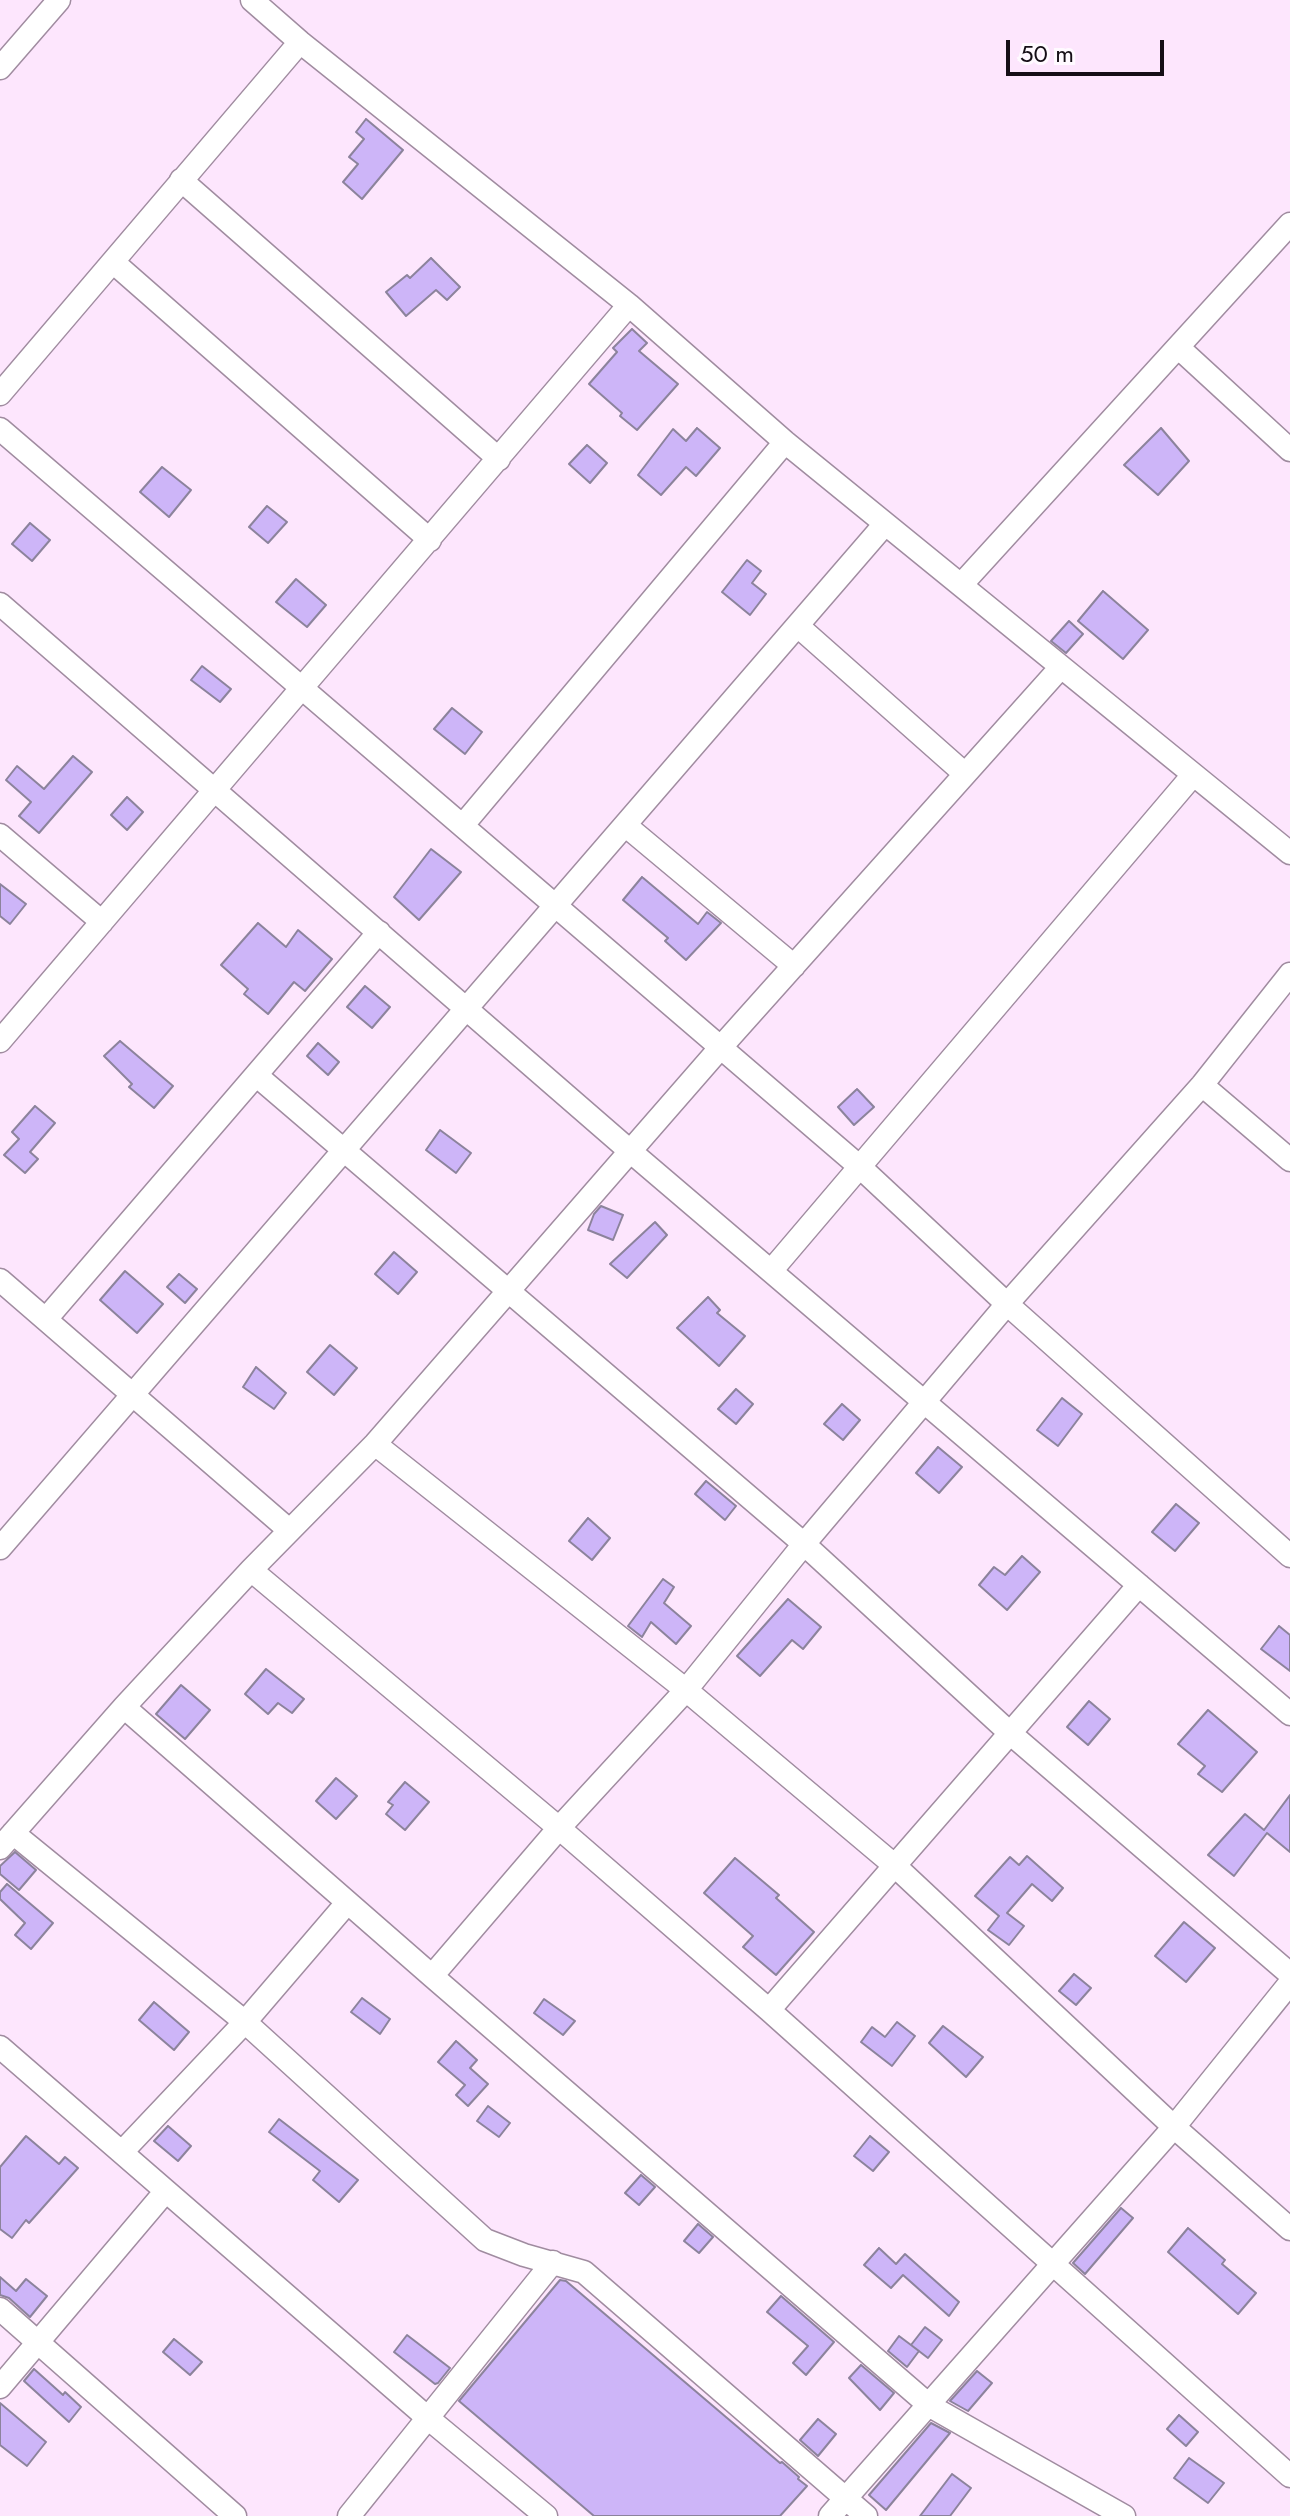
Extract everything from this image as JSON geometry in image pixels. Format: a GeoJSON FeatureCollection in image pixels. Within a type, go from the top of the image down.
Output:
{"type":"FeatureCollection","features":[{"type":"Feature","properties":{"kind":"street"},"geometry":{"type":"LineString","coordinates":[[0,68],[59,0]]}},
{"type":"Feature","properties":{"kind":"street"},"geometry":{"type":"LineString","coordinates":[[252,0],[300,42],[629,305],[785,442],[1290,853]]}},
{"type":"Feature","properties":{"kind":"street"},"geometry":{"type":"LineString","coordinates":[[0,394],[300,42]]}},
{"type":"Feature","properties":{"kind":"street"},"geometry":{"type":"LineString","coordinates":[[181,180],[499,459]]}},
{"type":"Feature","properties":{"kind":"street"},"geometry":{"type":"LineString","coordinates":[[961,585],[1287,232]]}},
{"type":"Feature","properties":{"kind":"street"},"geometry":{"type":"LineString","coordinates":[[113,262],[430,540]]}},
{"type":"Feature","properties":{"kind":"street"},"geometry":{"type":"LineString","coordinates":[[0,1040],[629,305]]}},
{"type":"Feature","properties":{"kind":"street"},"geometry":{"type":"LineString","coordinates":[[1179,348],[1290,450]]}},
{"type":"Feature","properties":{"kind":"street"},"geometry":{"type":"LineString","coordinates":[[0,429],[860,1167],[1007,1304],[1290,1556]]}},
{"type":"Feature","properties":{"kind":"street"},"geometry":{"type":"LineString","coordinates":[[463,825],[785,442]]}},
{"type":"Feature","properties":{"kind":"street"},"geometry":{"type":"LineString","coordinates":[[1,1545],[799,627],[885,524]]}},
{"type":"Feature","properties":{"kind":"street"},"geometry":{"type":"LineString","coordinates":[[0,604],[630,1151],[1290,1714]]}},
{"type":"Feature","properties":{"kind":"street"},"geometry":{"type":"LineString","coordinates":[[799,627],[965,774]]}},
{"type":"Feature","properties":{"kind":"street"},"geometry":{"type":"LineString","coordinates":[[866,2516],[584,2272],[485,2240],[245,2022],[7,1840],[251,1570],[375,1444],[721,1047],[1061,667]]}},
{"type":"Feature","properties":{"kind":"street"},"geometry":{"type":"LineString","coordinates":[[771,1271],[1193,775]]}},
{"type":"Feature","properties":{"kind":"street"},"geometry":{"type":"LineString","coordinates":[[625,825],[794,966]]}},
{"type":"Feature","properties":{"kind":"street"},"geometry":{"type":"LineString","coordinates":[[0,835],[102,922]]}},
{"type":"Feature","properties":{"kind":"street"},"geometry":{"type":"LineString","coordinates":[[46,1319],[379,932]]}},
{"type":"Feature","properties":{"kind":"street"},"geometry":{"type":"LineString","coordinates":[[432,1976],[559,1828],[686,1690],[804,1544],[1007,1304],[1202,1085],[1290,974]]}},
{"type":"Feature","properties":{"kind":"street"},"geometry":{"type":"LineString","coordinates":[[256,1075],[804,1544],[1011,1734],[1290,1974]]}},
{"type":"Feature","properties":{"kind":"street"},"geometry":{"type":"LineString","coordinates":[[1202,1085],[1290,1160]]}},
{"type":"Feature","properties":{"kind":"street"},"geometry":{"type":"LineString","coordinates":[[0,1280],[289,1530]]}},
{"type":"Feature","properties":{"kind":"street"},"geometry":{"type":"LineString","coordinates":[[375,1444],[686,1690],[894,1865],[1174,2127],[1290,2229]]}},
{"type":"Feature","properties":{"kind":"street"},"geometry":{"type":"LineString","coordinates":[[251,1570],[559,1828],[769,2010],[1290,2476]]}},
{"type":"Feature","properties":{"kind":"street"},"geometry":{"type":"LineString","coordinates":[[769,2010],[1139,1585]]}},
{"type":"Feature","properties":{"kind":"street"},"geometry":{"type":"LineString","coordinates":[[124,1707],[930,2406],[1124,2516]]}},
{"type":"Feature","properties":{"kind":"street"},"geometry":{"type":"LineString","coordinates":[[122,2152],[245,2022],[347,1903]]}},
{"type":"Feature","properties":{"kind":"street"},"geometry":{"type":"LineString","coordinates":[[830,2516],[1174,2127],[1290,1983]]}},
{"type":"Feature","properties":{"kind":"street"},"geometry":{"type":"LineString","coordinates":[[0,2047],[429,2419],[546,2516]]}},
{"type":"Feature","properties":{"kind":"street"},"geometry":{"type":"LineString","coordinates":[[0,2387],[165,2192]]}},
{"type":"Feature","properties":{"kind":"street"},"geometry":{"type":"LineString","coordinates":[[349,2516],[553,2262]]}},
{"type":"Feature","properties":{"kind":"street"},"geometry":{"type":"LineString","coordinates":[[0,2309],[235,2516]]}},
{"type":"Feature","properties":{"kind":"building"},"geometry":{"type":"Polygon","coordinates":[[[366,119],[403,150],[362,199],[343,182],[358,164],[349,157],[364,139],[356,132],[366,119]]]}},
{"type":"Feature","properties":{"kind":"building"},"geometry":{"type":"Polygon","coordinates":[[[431,258],[460,287],[447,300],[436,290],[406,316],[386,292],[407,275],[410,278],[431,258]]]}},
{"type":"Feature","properties":{"kind":"building"},"geometry":{"type":"Polygon","coordinates":[[[632,329],[647,343],[639,351],[678,384],[637,430],[589,384],[617,352],[613,348],[632,329]]]}},
{"type":"Feature","properties":{"kind":"building"},"geometry":{"type":"Polygon","coordinates":[[[697,428],[720,448],[696,476],[686,467],[661,495],[638,475],[673,429],[686,441],[697,428]]]}},
{"type":"Feature","properties":{"kind":"building"},"geometry":{"type":"Polygon","coordinates":[[[1161,428],[1189,461],[1158,495],[1124,465],[1161,428]]]}},
{"type":"Feature","properties":{"kind":"building"},"geometry":{"type":"Polygon","coordinates":[[[587,445],[607,463],[590,483],[569,464],[587,445]]]}},
{"type":"Feature","properties":{"kind":"building"},"geometry":{"type":"Polygon","coordinates":[[[162,467],[191,490],[169,517],[140,492],[162,467]]]}},
{"type":"Feature","properties":{"kind":"building"},"geometry":{"type":"Polygon","coordinates":[[[267,506],[287,522],[268,543],[249,527],[267,506]]]}},
{"type":"Feature","properties":{"kind":"building"},"geometry":{"type":"Polygon","coordinates":[[[30,523],[50,540],[32,561],[12,544],[30,523]]]}},
{"type":"Feature","properties":{"kind":"building"},"geometry":{"type":"Polygon","coordinates":[[[747,560],[761,571],[752,583],[766,594],[750,615],[722,592],[747,560]]]}},
{"type":"Feature","properties":{"kind":"building"},"geometry":{"type":"Polygon","coordinates":[[[296,579],[326,605],[307,627],[276,602],[296,579]]]}},
{"type":"Feature","properties":{"kind":"building"},"geometry":{"type":"Polygon","coordinates":[[[1103,591],[1148,630],[1123,659],[1078,621],[1103,591]]]}},
{"type":"Feature","properties":{"kind":"building"},"geometry":{"type":"Polygon","coordinates":[[[1069,621],[1083,634],[1066,653],[1051,641],[1069,621]]]}},
{"type":"Feature","properties":{"kind":"building"},"geometry":{"type":"Polygon","coordinates":[[[202,666],[231,689],[220,702],[191,680],[202,666]]]}},
{"type":"Feature","properties":{"kind":"building"},"geometry":{"type":"Polygon","coordinates":[[[452,708],[482,732],[465,754],[434,729],[452,708]]]}},
{"type":"Feature","properties":{"kind":"building"},"geometry":{"type":"Polygon","coordinates":[[[73,756],[92,772],[39,833],[19,816],[31,802],[6,780],[17,766],[44,789],[73,756]]]}},
{"type":"Feature","properties":{"kind":"building"},"geometry":{"type":"Polygon","coordinates":[[[127,797],[143,812],[127,830],[111,815],[127,797]]]}},
{"type":"Feature","properties":{"kind":"building"},"geometry":{"type":"Polygon","coordinates":[[[431,849],[461,872],[419,920],[394,897],[431,849]]]}},
{"type":"Feature","properties":{"kind":"building"},"geometry":{"type":"Polygon","coordinates":[[[642,877],[698,924],[707,912],[721,923],[686,960],[665,941],[668,938],[623,900],[642,877]]]}},
{"type":"Feature","properties":{"kind":"building"},"geometry":{"type":"Polygon","coordinates":[[[0,884],[26,904],[10,924],[0,916],[0,884]]]}},
{"type":"Feature","properties":{"kind":"building"},"geometry":{"type":"Polygon","coordinates":[[[258,923],[286,947],[298,930],[332,959],[305,991],[294,982],[268,1014],[244,994],[248,989],[221,965],[258,923]]]}},
{"type":"Feature","properties":{"kind":"building"},"geometry":{"type":"Polygon","coordinates":[[[365,986],[390,1007],[372,1028],[347,1007],[365,986]]]}},
{"type":"Feature","properties":{"kind":"building"},"geometry":{"type":"Polygon","coordinates":[[[120,1041],[173,1086],[154,1108],[129,1087],[132,1084],[104,1056],[120,1041]]]}},
{"type":"Feature","properties":{"kind":"building"},"geometry":{"type":"Polygon","coordinates":[[[318,1043],[339,1062],[328,1075],[307,1056],[318,1043]]]}},
{"type":"Feature","properties":{"kind":"building"},"geometry":{"type":"Polygon","coordinates":[[[857,1089],[874,1107],[854,1125],[838,1107],[857,1089]]]}},
{"type":"Feature","properties":{"kind":"building"},"geometry":{"type":"Polygon","coordinates":[[[35,1106],[55,1123],[30,1152],[38,1159],[25,1173],[4,1155],[19,1139],[12,1132],[35,1106]]]}},
{"type":"Feature","properties":{"kind":"building"},"geometry":{"type":"Polygon","coordinates":[[[440,1130],[471,1153],[456,1173],[426,1150],[440,1130]]]}},
{"type":"Feature","properties":{"kind":"building"},"geometry":{"type":"Polygon","coordinates":[[[601,1206],[623,1215],[613,1240],[588,1230],[601,1206]]]}},
{"type":"Feature","properties":{"kind":"building"},"geometry":{"type":"Polygon","coordinates":[[[655,1222],[667,1235],[627,1278],[610,1264],[655,1222]]]}},
{"type":"Feature","properties":{"kind":"building"},"geometry":{"type":"Polygon","coordinates":[[[394,1252],[417,1272],[398,1294],[375,1274],[394,1252]]]}},
{"type":"Feature","properties":{"kind":"building"},"geometry":{"type":"Polygon","coordinates":[[[125,1271],[163,1304],[137,1333],[100,1300],[125,1271]]]}},
{"type":"Feature","properties":{"kind":"building"},"geometry":{"type":"Polygon","coordinates":[[[179,1274],[197,1289],[185,1303],[167,1287],[179,1274]]]}},
{"type":"Feature","properties":{"kind":"building"},"geometry":{"type":"Polygon","coordinates":[[[708,1297],[720,1310],[717,1313],[745,1336],[719,1366],[677,1328],[708,1297]]]}},
{"type":"Feature","properties":{"kind":"building"},"geometry":{"type":"Polygon","coordinates":[[[330,1345],[357,1368],[334,1395],[307,1372],[330,1345]]]}},
{"type":"Feature","properties":{"kind":"building"},"geometry":{"type":"Polygon","coordinates":[[[256,1367],[286,1393],[274,1409],[243,1387],[256,1367]]]}},
{"type":"Feature","properties":{"kind":"building"},"geometry":{"type":"Polygon","coordinates":[[[736,1389],[753,1404],[736,1424],[718,1409],[736,1389]]]}},
{"type":"Feature","properties":{"kind":"building"},"geometry":{"type":"Polygon","coordinates":[[[1062,1398],[1082,1414],[1058,1446],[1037,1430],[1062,1398]]]}},
{"type":"Feature","properties":{"kind":"building"},"geometry":{"type":"Polygon","coordinates":[[[842,1404],[860,1420],[843,1440],[824,1424],[842,1404]]]}},
{"type":"Feature","properties":{"kind":"building"},"geometry":{"type":"Polygon","coordinates":[[[938,1447],[962,1467],[939,1493],[916,1473],[938,1447]]]}},
{"type":"Feature","properties":{"kind":"building"},"geometry":{"type":"Polygon","coordinates":[[[706,1481],[736,1506],[725,1520],[695,1494],[706,1481]]]}},
{"type":"Feature","properties":{"kind":"building"},"geometry":{"type":"Polygon","coordinates":[[[1176,1504],[1199,1523],[1175,1551],[1152,1532],[1176,1504]]]}},
{"type":"Feature","properties":{"kind":"building"},"geometry":{"type":"Polygon","coordinates":[[[588,1518],[610,1538],[592,1560],[569,1541],[588,1518]]]}},
{"type":"Feature","properties":{"kind":"building"},"geometry":{"type":"Polygon","coordinates":[[[1022,1556],[1040,1572],[1007,1610],[979,1585],[994,1567],[1005,1575],[1022,1556]]]}},
{"type":"Feature","properties":{"kind":"building"},"geometry":{"type":"Polygon","coordinates":[[[663,1579],[674,1587],[664,1603],[691,1626],[676,1644],[651,1622],[642,1637],[628,1626],[663,1579]]]}},
{"type":"Feature","properties":{"kind":"building"},"geometry":{"type":"Polygon","coordinates":[[[788,1599],[821,1627],[803,1649],[792,1640],[760,1676],[737,1656],[788,1599]]]}},
{"type":"Feature","properties":{"kind":"building"},"geometry":{"type":"Polygon","coordinates":[[[1279,1626],[1290,1635],[1290,1671],[1261,1649],[1279,1626]]]}},
{"type":"Feature","properties":{"kind":"building"},"geometry":{"type":"Polygon","coordinates":[[[266,1669],[304,1699],[292,1713],[278,1703],[268,1714],[245,1694],[266,1669]]]}},
{"type":"Feature","properties":{"kind":"building"},"geometry":{"type":"Polygon","coordinates":[[[181,1685],[210,1710],[185,1739],[156,1714],[181,1685]]]}},
{"type":"Feature","properties":{"kind":"building"},"geometry":{"type":"Polygon","coordinates":[[[1089,1701],[1110,1719],[1088,1745],[1067,1727],[1089,1701]]]}},
{"type":"Feature","properties":{"kind":"building"},"geometry":{"type":"Polygon","coordinates":[[[1208,1710],[1257,1752],[1222,1792],[1198,1774],[1205,1766],[1178,1744],[1208,1710]]]}},
{"type":"Feature","properties":{"kind":"building"},"geometry":{"type":"Polygon","coordinates":[[[336,1778],[357,1796],[336,1819],[316,1801],[336,1778]]]}},
{"type":"Feature","properties":{"kind":"building"},"geometry":{"type":"Polygon","coordinates":[[[405,1782],[429,1802],[405,1830],[386,1814],[393,1805],[388,1802],[405,1782]]]}},
{"type":"Feature","properties":{"kind":"building"},"geometry":{"type":"Polygon","coordinates":[[[1290,1795],[1290,1852],[1267,1833],[1234,1876],[1208,1855],[1245,1814],[1264,1830],[1290,1795]]]}},
{"type":"Feature","properties":{"kind":"building"},"geometry":{"type":"Polygon","coordinates":[[[15,1852],[36,1870],[19,1890],[0,1874],[0,1866],[15,1852]]]}},
{"type":"Feature","properties":{"kind":"building"},"geometry":{"type":"Polygon","coordinates":[[[1027,1856],[1063,1888],[1052,1901],[1032,1884],[1007,1913],[1024,1926],[1009,1945],[988,1930],[999,1916],[975,1896],[1010,1857],[1019,1865],[1027,1856]]]}},
{"type":"Feature","properties":{"kind":"building"},"geometry":{"type":"Polygon","coordinates":[[[735,1858],[779,1895],[776,1898],[814,1932],[776,1975],[743,1947],[753,1936],[704,1893],[735,1858]]]}},
{"type":"Feature","properties":{"kind":"building"},"geometry":{"type":"Polygon","coordinates":[[[7,1884],[53,1923],[31,1949],[15,1935],[25,1923],[0,1899],[0,1892],[7,1884]]]}},
{"type":"Feature","properties":{"kind":"building"},"geometry":{"type":"Polygon","coordinates":[[[1184,1922],[1215,1948],[1186,1982],[1155,1956],[1184,1922]]]}},
{"type":"Feature","properties":{"kind":"building"},"geometry":{"type":"Polygon","coordinates":[[[1074,1974],[1091,1988],[1076,2005],[1059,1991],[1074,1974]]]}},
{"type":"Feature","properties":{"kind":"building"},"geometry":{"type":"Polygon","coordinates":[[[362,1998],[390,2019],[380,2034],[351,2012],[362,1998]]]}},
{"type":"Feature","properties":{"kind":"building"},"geometry":{"type":"Polygon","coordinates":[[[544,1999],[575,2021],[563,2035],[534,2013],[544,1999]]]}},
{"type":"Feature","properties":{"kind":"building"},"geometry":{"type":"Polygon","coordinates":[[[154,2002],[189,2032],[174,2050],[139,2020],[154,2002]]]}},
{"type":"Feature","properties":{"kind":"building"},"geometry":{"type":"Polygon","coordinates":[[[897,2022],[915,2036],[892,2066],[861,2042],[872,2027],[885,2037],[897,2022]]]}},
{"type":"Feature","properties":{"kind":"building"},"geometry":{"type":"Polygon","coordinates":[[[943,2026],[983,2057],[966,2077],[929,2043],[943,2026]]]}},
{"type":"Feature","properties":{"kind":"building"},"geometry":{"type":"Polygon","coordinates":[[[456,2041],[477,2060],[470,2068],[488,2084],[468,2106],[456,2095],[465,2085],[438,2062],[456,2041]]]}},
{"type":"Feature","properties":{"kind":"building"},"geometry":{"type":"Polygon","coordinates":[[[488,2106],[510,2123],[499,2137],[477,2121],[488,2106]]]}},
{"type":"Feature","properties":{"kind":"building"},"geometry":{"type":"Polygon","coordinates":[[[279,2119],[358,2180],[339,2202],[313,2180],[320,2171],[269,2132],[279,2119]]]}},
{"type":"Feature","properties":{"kind":"building"},"geometry":{"type":"Polygon","coordinates":[[[168,2126],[191,2146],[178,2161],[154,2141],[168,2126]]]}},
{"type":"Feature","properties":{"kind":"building"},"geometry":{"type":"Polygon","coordinates":[[[26,2136],[59,2164],[65,2157],[78,2168],[12,2238],[0,2229],[0,2167],[26,2136]]]}},
{"type":"Feature","properties":{"kind":"building"},"geometry":{"type":"Polygon","coordinates":[[[870,2136],[889,2152],[873,2171],[854,2156],[870,2136]]]}},
{"type":"Feature","properties":{"kind":"building"},"geometry":{"type":"Polygon","coordinates":[[[641,2175],[655,2187],[639,2205],[625,2193],[641,2175]]]}},
{"type":"Feature","properties":{"kind":"building"},"geometry":{"type":"Polygon","coordinates":[[[1121,2208],[1133,2218],[1085,2274],[1073,2263],[1121,2208]]]}},
{"type":"Feature","properties":{"kind":"building"},"geometry":{"type":"Polygon","coordinates":[[[698,2224],[713,2237],[699,2253],[684,2241],[698,2224]]]}},
{"type":"Feature","properties":{"kind":"building"},"geometry":{"type":"Polygon","coordinates":[[[1188,2228],[1225,2260],[1222,2264],[1256,2293],[1238,2314],[1168,2252],[1188,2228]]]}},
{"type":"Feature","properties":{"kind":"building"},"geometry":{"type":"Polygon","coordinates":[[[879,2248],[896,2264],[905,2254],[959,2302],[949,2316],[903,2275],[891,2288],[864,2265],[879,2248]]]}},
{"type":"Feature","properties":{"kind":"building"},"geometry":{"type":"Polygon","coordinates":[[[0,2277],[16,2291],[26,2279],[47,2296],[30,2317],[9,2298],[0,2295],[0,2277]]]}},
{"type":"Feature","properties":{"kind":"building"},"geometry":{"type":"Polygon","coordinates":[[[560,2280],[566,2281],[799,2477],[807,2486],[780,2516],[594,2516],[459,2401],[560,2280]]]}},
{"type":"Feature","properties":{"kind":"building"},"geometry":{"type":"Polygon","coordinates":[[[781,2296],[834,2342],[806,2375],[793,2363],[808,2346],[767,2312],[781,2296]]]}},
{"type":"Feature","properties":{"kind":"building"},"geometry":{"type":"Polygon","coordinates":[[[925,2327],[942,2340],[928,2358],[911,2345],[925,2327]]]}},
{"type":"Feature","properties":{"kind":"building"},"geometry":{"type":"Polygon","coordinates":[[[407,2335],[450,2368],[438,2383],[435,2384],[394,2352],[407,2335]]]}},
{"type":"Feature","properties":{"kind":"building"},"geometry":{"type":"Polygon","coordinates":[[[899,2336],[919,2351],[907,2367],[888,2351],[899,2336]]]}},
{"type":"Feature","properties":{"kind":"building"},"geometry":{"type":"Polygon","coordinates":[[[174,2339],[202,2362],[190,2375],[163,2352],[174,2339]]]}},
{"type":"Feature","properties":{"kind":"building"},"geometry":{"type":"Polygon","coordinates":[[[861,2365],[894,2393],[880,2410],[849,2378],[861,2365]]]}},
{"type":"Feature","properties":{"kind":"building"},"geometry":{"type":"Polygon","coordinates":[[[34,2369],[81,2407],[69,2422],[24,2381],[34,2369]]]}},
{"type":"Feature","properties":{"kind":"building"},"geometry":{"type":"Polygon","coordinates":[[[977,2371],[992,2383],[968,2411],[950,2401],[977,2371]]]}},
{"type":"Feature","properties":{"kind":"building"},"geometry":{"type":"Polygon","coordinates":[[[0,2403],[46,2442],[27,2466],[0,2445],[0,2403]]]}},
{"type":"Feature","properties":{"kind":"building"},"geometry":{"type":"Polygon","coordinates":[[[1179,2415],[1198,2432],[1186,2446],[1167,2429],[1179,2415]]]}},
{"type":"Feature","properties":{"kind":"building"},"geometry":{"type":"Polygon","coordinates":[[[818,2419],[836,2434],[818,2456],[800,2440],[818,2419]]]}},
{"type":"Feature","properties":{"kind":"building"},"geometry":{"type":"Polygon","coordinates":[[[931,2423],[950,2433],[886,2510],[869,2495],[931,2423]]]}},
{"type":"Feature","properties":{"kind":"building"},"geometry":{"type":"Polygon","coordinates":[[[1189,2458],[1224,2483],[1208,2503],[1174,2478],[1189,2458]]]}},
{"type":"Feature","properties":{"kind":"building"},"geometry":{"type":"Polygon","coordinates":[[[952,2474],[971,2488],[950,2516],[920,2516],[952,2474]]]}}]}
